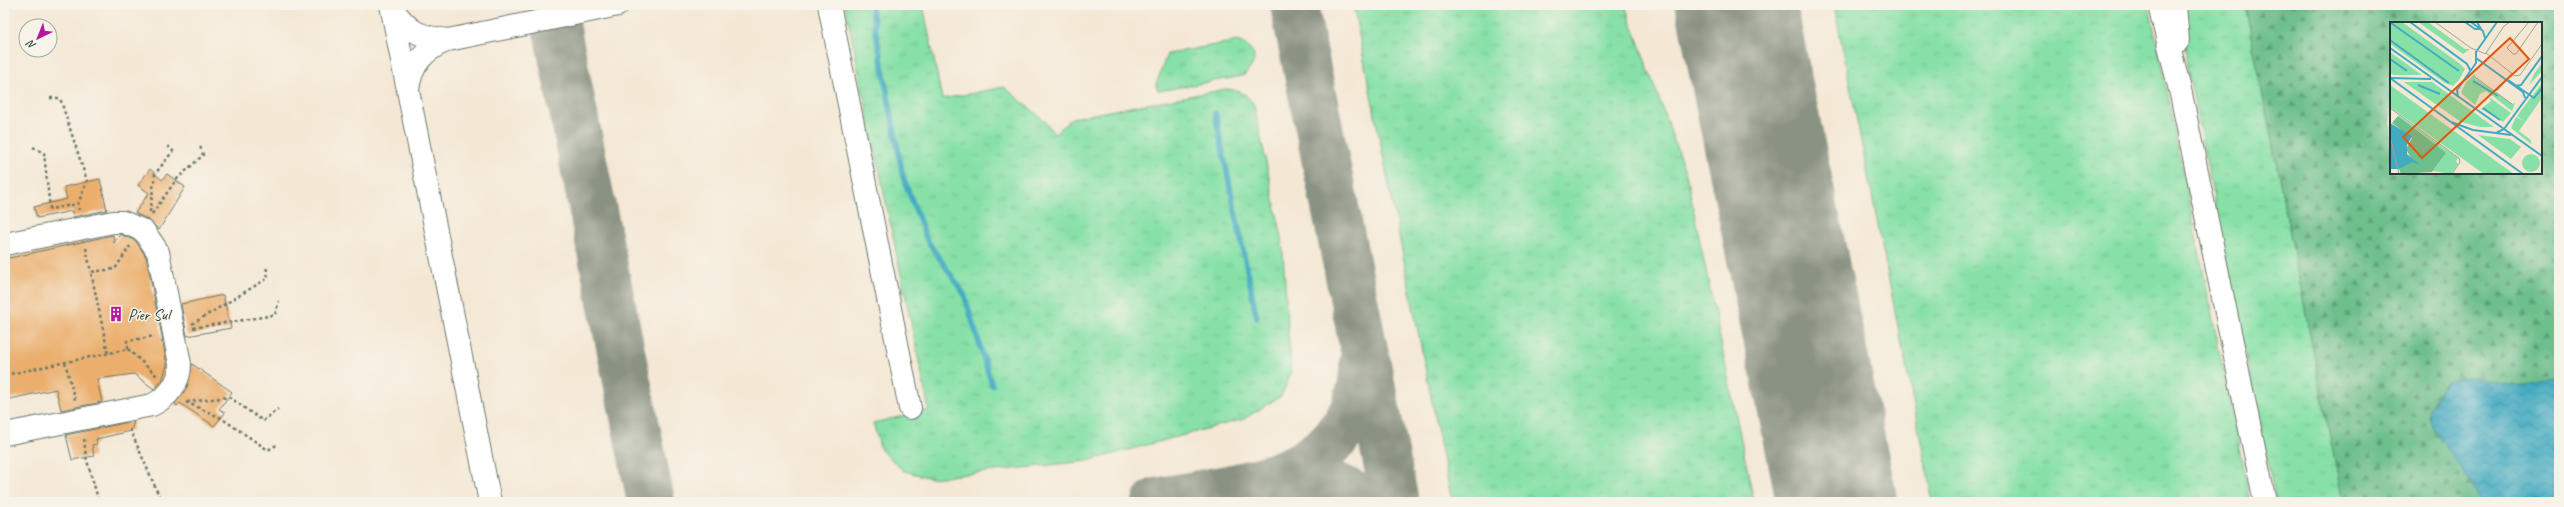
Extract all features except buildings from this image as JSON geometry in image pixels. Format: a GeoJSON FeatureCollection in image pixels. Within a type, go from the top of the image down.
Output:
{"type":"FeatureCollection","features":[{"type":"Feature","properties":{"kind":"lane"},"geometry":{"type":"LineString","coordinates":[[408,93],[410,74],[419,61],[430,49],[448,40],[618,5]]}},
{"type":"Feature","properties":{"kind":"lane"},"geometry":{"type":"LineString","coordinates":[[2159,5],[2181,94],[2265,502]]}},
{"type":"Feature","properties":{"kind":"lane"},"geometry":{"type":"LineString","coordinates":[[2175,5],[2181,94]]}},
{"type":"Feature","properties":{"kind":"lane"},"geometry":{"type":"LineString","coordinates":[[391,6],[403,23],[421,36],[448,40]]}},
{"type":"Feature","properties":{"kind":"lane"},"geometry":{"type":"LineString","coordinates":[[391,6],[490,502]]}},
{"type":"Feature","properties":{"kind":"lane"},"geometry":{"type":"LineString","coordinates":[[829,7],[910,408]]}},
{"type":"Feature","properties":{"kind":"lane"},"geometry":{"type":"LineString","coordinates":[[5,244],[113,222],[132,224],[144,231],[158,252],[178,331],[180,374],[169,393],[161,401],[152,405],[5,434]]}},
{"type":"Feature","properties":{"kind":"path"},"geometry":{"type":"LineString","coordinates":[[50,98],[60,98],[87,181]]}},
{"type":"Feature","properties":{"kind":"path"},"geometry":{"type":"LineString","coordinates":[[166,144],[173,151],[155,174],[150,217],[176,180],[203,154],[200,146]]}},
{"type":"Feature","properties":{"kind":"path"},"geometry":{"type":"LineString","coordinates":[[33,147],[44,153],[50,209],[78,204]]}},
{"type":"Feature","properties":{"kind":"path"},"geometry":{"type":"LineString","coordinates":[[108,353],[91,272],[114,269],[132,243]]}},
{"type":"Feature","properties":{"kind":"path"},"geometry":{"type":"LineString","coordinates":[[178,331],[268,278],[266,265]]}},
{"type":"Feature","properties":{"kind":"path"},"geometry":{"type":"LineString","coordinates":[[5,375],[128,349],[127,341],[229,321],[275,314],[279,301]]}},
{"type":"Feature","properties":{"kind":"path"},"geometry":{"type":"LineString","coordinates":[[185,402],[229,397],[263,421],[278,408]]}},
{"type":"Feature","properties":{"kind":"path"},"geometry":{"type":"LineString","coordinates":[[221,418],[268,450],[278,444]]}},
{"type":"Feature","properties":{"kind":"path"},"geometry":{"type":"LineString","coordinates":[[130,431],[160,498],[165,502]]}},
{"type":"Feature","properties":{"kind":"path"},"geometry":{"type":"LineString","coordinates":[[83,432],[86,457],[99,502]]}},
{"type":"Feature","properties":{"kind":"green space"},"geometry":{"type":"Polygon","coordinates":[[[845,5],[923,5],[942,99],[1004,87],[1044,120],[1054,134],[1072,118],[1226,89],[1235,90],[1246,95],[1254,105],[1282,238],[1291,374],[1281,396],[1244,419],[1087,461],[931,478],[904,471],[881,450],[873,423],[929,410],[845,5]]]}},
{"type":"Feature","properties":{"kind":"green space"},"geometry":{"type":"Polygon","coordinates":[[[1353,5],[1625,5],[1686,174],[1754,502],[1452,502],[1353,5]]]}},
{"type":"Feature","properties":{"kind":"green space"},"geometry":{"type":"Polygon","coordinates":[[[1834,5],[2149,5],[2250,502],[1933,502],[1834,5]]]}},
{"type":"Feature","properties":{"kind":"green space"},"geometry":{"type":"Polygon","coordinates":[[[2182,5],[2245,5],[2343,502],[2276,502],[2187,67],[2182,5]]]}},
{"type":"Feature","properties":{"kind":"green space"},"geometry":{"type":"Polygon","coordinates":[[[2245,5],[2559,5],[2559,377],[2534,385],[2509,387],[2469,376],[2443,387],[2433,402],[2430,416],[2476,489],[2480,502],[2343,502],[2245,5]]]}},
{"type":"Feature","properties":{"kind":"green space"},"geometry":{"type":"Polygon","coordinates":[[[1237,41],[1249,48],[1254,56],[1252,66],[1243,76],[1158,91],[1156,85],[1167,54],[1237,41]]]}},
{"type":"Feature","properties":{"kind":"water"},"geometry":{"type":"Polygon","coordinates":[[[2469,376],[2514,385],[2534,384],[2559,377],[2559,502],[2480,502],[2469,480],[2438,436],[2430,416],[2430,410],[2434,401],[2445,386],[2455,379],[2469,376]]]}},
{"type":"Feature","properties":{"kind":"waterway"},"geometry":{"type":"LineString","coordinates":[[871,5],[903,177],[927,240],[964,294],[992,385]]}},
{"type":"Feature","properties":{"kind":"waterway"},"geometry":{"type":"LineString","coordinates":[[1215,113],[1257,318]]}},
{"type":"Feature","properties":{"kind":"taxiway"},"geometry":{"type":"LineString","coordinates":[[552,5],[651,502]]}},
{"type":"Feature","properties":{"kind":"taxiway"},"geometry":{"type":"LineString","coordinates":[[1294,5],[1395,502]]}},
{"type":"Feature","properties":{"kind":"taxiway"},"geometry":{"type":"LineString","coordinates":[[1710,5],[1759,116]]}},
{"type":"Feature","properties":{"kind":"taxiway"},"geometry":{"type":"LineString","coordinates":[[1156,502],[1262,481],[1288,472],[1311,459],[1331,443],[1348,421],[1360,393],[1363,363]]}},
{"type":"Feature","properties":{"kind":"taxiway"},"geometry":{"type":"LineString","coordinates":[[1269,479],[1307,479],[1319,481],[1341,488],[1364,502]]}},
{"type":"Feature","properties":{"kind":"runway"},"geometry":{"type":"LineString","coordinates":[[1736,5],[1837,502]]}},
{"type":"Feature","properties":{"kind":"place","name":"Píer Sul"},"geometry":{"type":"Point","coordinates":[116,314]}}]}
